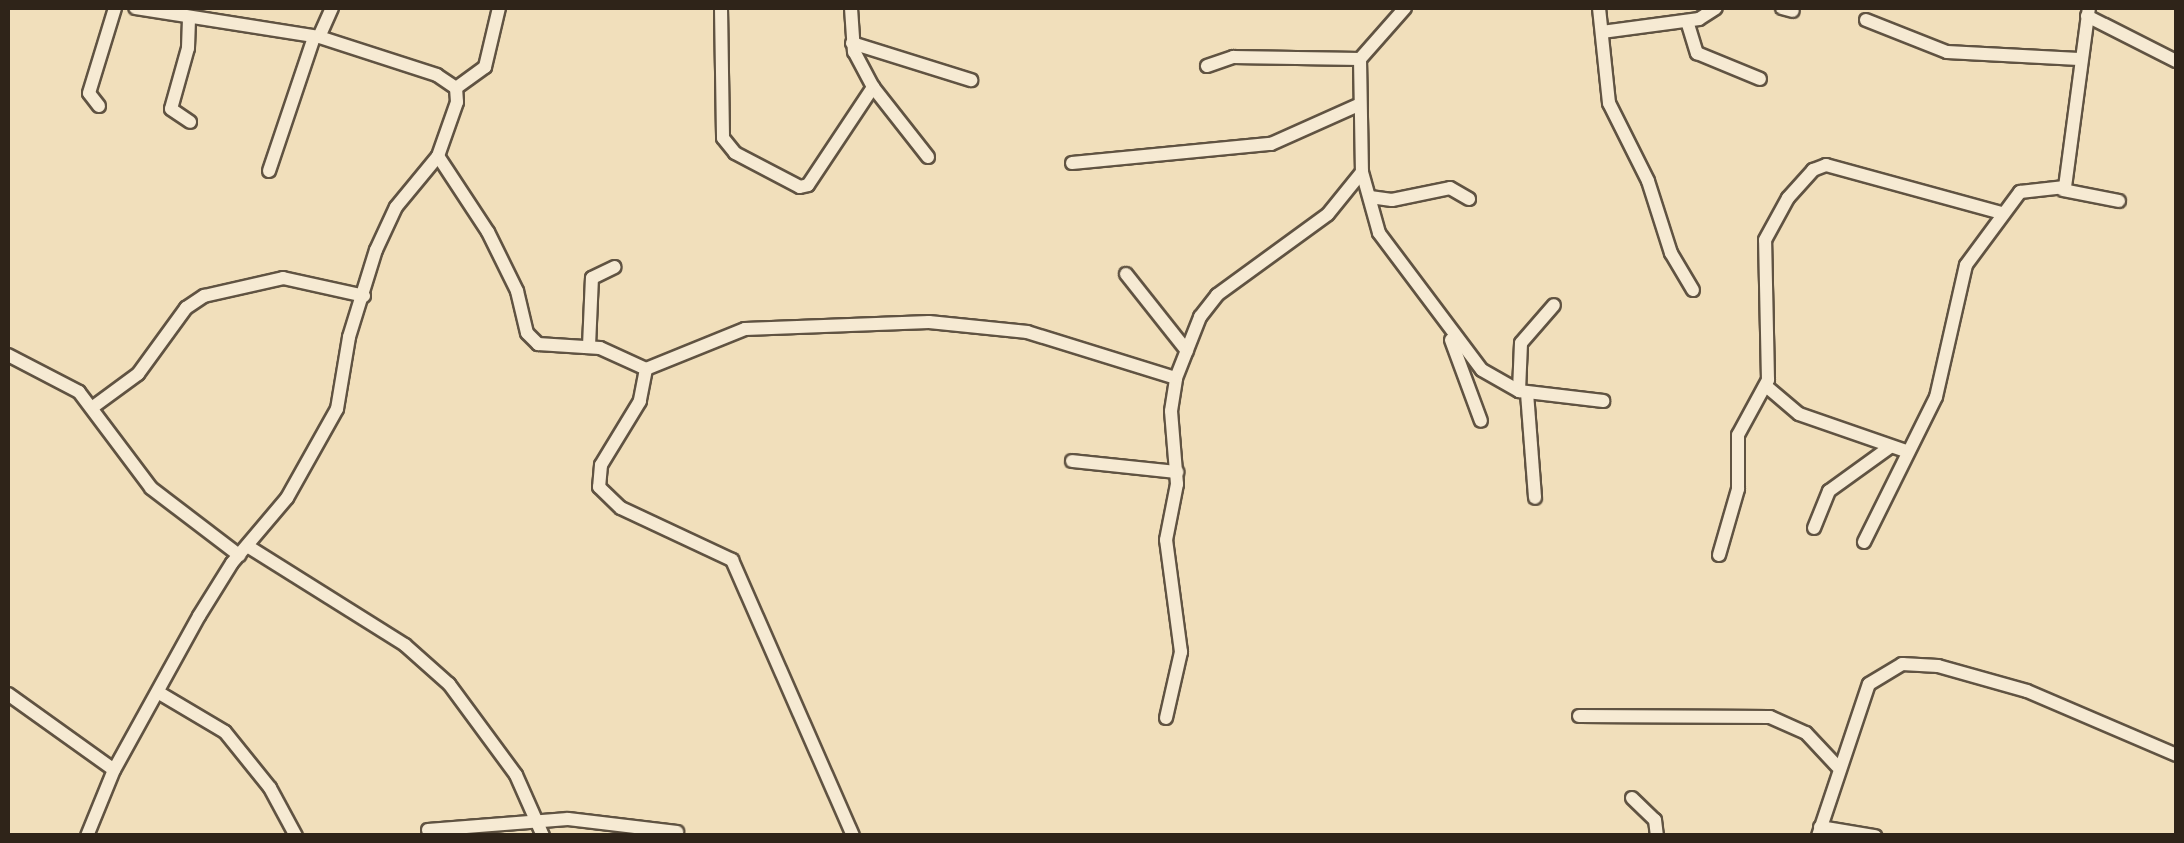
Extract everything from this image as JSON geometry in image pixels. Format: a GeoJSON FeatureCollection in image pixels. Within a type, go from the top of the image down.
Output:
{"type":"FeatureCollection","features":[{"type":"Feature","properties":{"kind":"street"},"geometry":{"type":"LineString","coordinates":[[99,106],[89,93],[115,8]]}},
{"type":"Feature","properties":{"kind":"street"},"geometry":{"type":"LineString","coordinates":[[135,8],[316,37],[456,88]]}},
{"type":"Feature","properties":{"kind":"street"},"geometry":{"type":"LineString","coordinates":[[270,171],[316,37],[332,8]]}},
{"type":"Feature","properties":{"kind":"street"},"geometry":{"type":"LineString","coordinates":[[87,836],[114,770],[244,551],[287,498],[337,409],[348,337],[396,207],[438,156],[456,88],[485,66],[499,8]]}},
{"type":"Feature","properties":{"kind":"street"},"geometry":{"type":"LineString","coordinates":[[721,8],[724,138],[736,154],[796,186],[808,186],[872,87]]}},
{"type":"Feature","properties":{"kind":"street"},"geometry":{"type":"LineString","coordinates":[[851,8],[852,43],[872,87],[928,157]]}},
{"type":"Feature","properties":{"kind":"street"},"geometry":{"type":"LineString","coordinates":[[1405,8],[1360,59],[1362,172],[1379,233],[1448,333],[1482,370],[1523,392],[1603,401]]}},
{"type":"Feature","properties":{"kind":"street"},"geometry":{"type":"LineString","coordinates":[[1600,8],[1609,104],[1648,181],[1670,253],[1694,290]]}},
{"type":"Feature","properties":{"kind":"street"},"geometry":{"type":"LineString","coordinates":[[1602,32],[1687,21],[1716,8]]}},
{"type":"Feature","properties":{"kind":"street"},"geometry":{"type":"LineString","coordinates":[[2063,190],[2078,59],[2088,12],[2176,62]]}},
{"type":"Feature","properties":{"kind":"street"},"geometry":{"type":"LineString","coordinates":[[189,19],[188,48],[171,109],[190,122]]}},
{"type":"Feature","properties":{"kind":"street"},"geometry":{"type":"LineString","coordinates":[[1866,20],[1947,52],[2078,59]]}},
{"type":"Feature","properties":{"kind":"street"},"geometry":{"type":"LineString","coordinates":[[1687,21],[1696,53],[1760,79]]}},
{"type":"Feature","properties":{"kind":"street"},"geometry":{"type":"LineString","coordinates":[[852,43],[972,80]]}},
{"type":"Feature","properties":{"kind":"street"},"geometry":{"type":"LineString","coordinates":[[1207,66],[1233,57],[1360,59]]}},
{"type":"Feature","properties":{"kind":"street"},"geometry":{"type":"LineString","coordinates":[[1072,162],[1271,144],[1358,106]]}},
{"type":"Feature","properties":{"kind":"street"},"geometry":{"type":"LineString","coordinates":[[438,156],[504,263],[531,341],[589,346],[646,370],[745,329],[929,322],[1027,332],[1176,378]]}},
{"type":"Feature","properties":{"kind":"street"},"geometry":{"type":"LineString","coordinates":[[1719,555],[1738,489],[1738,435],[1766,386],[1766,240],[1813,170],[1826,165],[2001,214]]}},
{"type":"Feature","properties":{"kind":"street"},"geometry":{"type":"LineString","coordinates":[[1166,718],[1181,652],[1166,540],[1177,472],[1171,411],[1176,378],[1217,295],[1328,214],[1362,172]]}},
{"type":"Feature","properties":{"kind":"street"},"geometry":{"type":"LineString","coordinates":[[1370,197],[1392,200],[1450,188],[1469,198]]}},
{"type":"Feature","properties":{"kind":"street"},"geometry":{"type":"LineString","coordinates":[[1864,542],[1948,364],[1957,284],[2001,214],[2028,189],[2063,190],[2120,201]]}},
{"type":"Feature","properties":{"kind":"street"},"geometry":{"type":"LineString","coordinates":[[589,346],[592,278],[615,267]]}},
{"type":"Feature","properties":{"kind":"street"},"geometry":{"type":"LineString","coordinates":[[1126,274],[1187,350]]}},
{"type":"Feature","properties":{"kind":"street"},"geometry":{"type":"LineString","coordinates":[[93,407],[138,374],[186,308],[204,296],[284,278],[364,296]]}},
{"type":"Feature","properties":{"kind":"street"},"geometry":{"type":"LineString","coordinates":[[1535,498],[1521,343],[1554,304]]}},
{"type":"Feature","properties":{"kind":"street"},"geometry":{"type":"LineString","coordinates":[[1448,333],[1481,421]]}},
{"type":"Feature","properties":{"kind":"street"},"geometry":{"type":"LineString","coordinates":[[8,355],[67,381],[93,407],[151,488],[244,551],[426,662],[494,744],[541,828]]}},
{"type":"Feature","properties":{"kind":"street"},"geometry":{"type":"LineString","coordinates":[[646,370],[640,401],[601,465],[599,487],[622,508],[732,560],[748,587],[766,652],[853,836]]}},
{"type":"Feature","properties":{"kind":"street"},"geometry":{"type":"LineString","coordinates":[[1766,386],[1799,414],[1906,451]]}},
{"type":"Feature","properties":{"kind":"street"},"geometry":{"type":"LineString","coordinates":[[1814,528],[1828,491],[1890,447]]}},
{"type":"Feature","properties":{"kind":"street"},"geometry":{"type":"LineString","coordinates":[[1072,462],[1177,472]]}},
{"type":"Feature","properties":{"kind":"street"},"geometry":{"type":"LineString","coordinates":[[1875,836],[1819,831],[1837,766],[1869,684],[1884,669],[1916,664],[2056,701],[2176,755]]}},
{"type":"Feature","properties":{"kind":"street"},"geometry":{"type":"LineString","coordinates":[[8,694],[114,770]]}},
{"type":"Feature","properties":{"kind":"street"},"geometry":{"type":"LineString","coordinates":[[160,694],[225,732],[270,788],[296,836]]}},
{"type":"Feature","properties":{"kind":"street"},"geometry":{"type":"LineString","coordinates":[[1579,716],[1770,718],[1806,732],[1837,766]]}},
{"type":"Feature","properties":{"kind":"street"},"geometry":{"type":"LineString","coordinates":[[1632,798],[1656,820],[1657,836]]}},
{"type":"Feature","properties":{"kind":"street"},"geometry":{"type":"LineString","coordinates":[[428,830],[677,832]]}}]}
